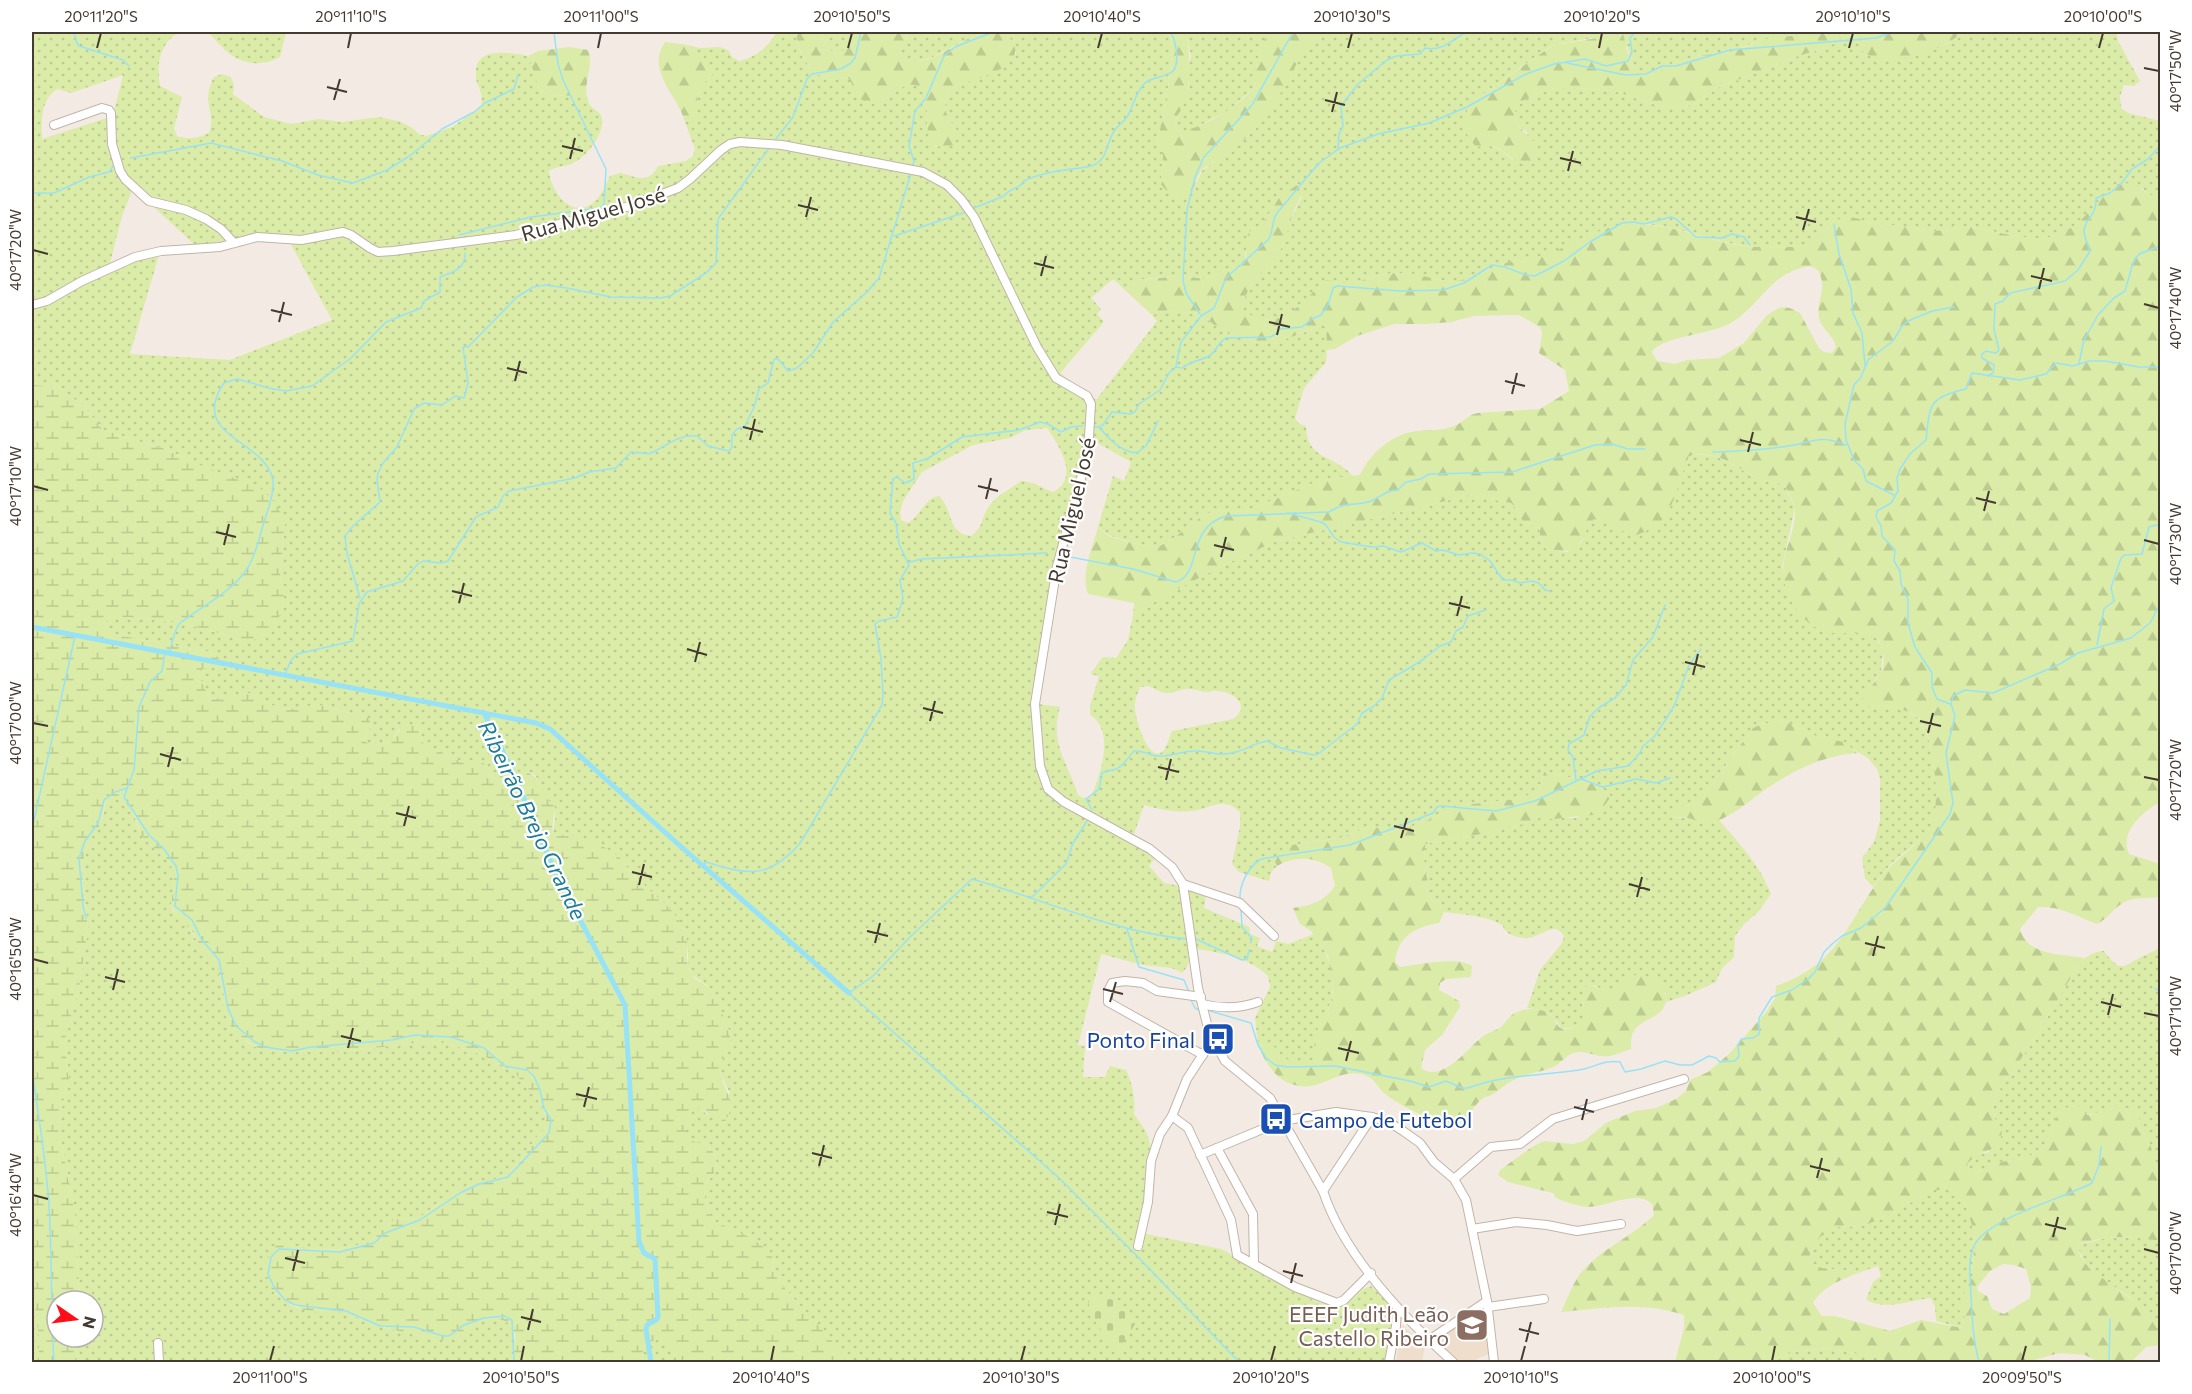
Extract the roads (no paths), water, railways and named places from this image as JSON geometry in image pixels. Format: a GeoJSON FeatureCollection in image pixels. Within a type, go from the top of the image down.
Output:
{"type":"FeatureCollection","features":[{"type":"Feature","properties":{"kind":"street"},"geometry":{"type":"LineString","coordinates":[[32,305],[47,301],[82,281],[135,257],[161,250],[220,247],[234,243],[206,219],[186,210],[149,201],[125,179],[114,155],[109,110],[102,108],[54,125]]}},
{"type":"Feature","properties":{"kind":"street","name":"Rua Miguel José"},"geometry":{"type":"LineString","coordinates":[[234,243],[257,237],[301,240],[343,232],[378,252],[516,235],[630,206],[678,188],[721,150],[730,144],[740,142],[782,146],[923,172],[947,185],[974,217],[1037,347],[1056,378],[1087,396],[1091,404],[1088,453],[1057,566],[1035,704],[1040,766],[1048,789],[1064,802],[1107,824],[1162,858],[1172,867],[1183,884],[1201,1001],[1207,1024],[1225,1061],[1270,1098],[1355,1253],[1397,1308],[1453,1362]]}},
{"type":"Feature","properties":{"kind":"street"},"geometry":{"type":"LineString","coordinates":[[1183,884],[1240,903],[1274,936]]}},
{"type":"Feature","properties":{"kind":"street"},"geometry":{"type":"LineString","coordinates":[[1203,1055],[1108,1002],[1107,997],[1112,983],[1125,981],[1143,983],[1157,991],[1201,1001],[1219,1008],[1242,1008],[1258,1002]]}},
{"type":"Feature","properties":{"kind":"street"},"geometry":{"type":"LineString","coordinates":[[1138,1246],[1148,1202],[1151,1161],[1160,1134],[1172,1116],[1187,1079],[1214,1039]]}},
{"type":"Feature","properties":{"kind":"street"},"geometry":{"type":"LineString","coordinates":[[1454,1179],[1491,1147],[1520,1144],[1553,1119],[1684,1079]]}},
{"type":"Feature","properties":{"kind":"street"},"geometry":{"type":"LineString","coordinates":[[1200,1155],[1282,1122],[1336,1112],[1389,1122],[1420,1143],[1434,1162],[1454,1179],[1466,1200],[1488,1304],[1494,1362]]}},
{"type":"Feature","properties":{"kind":"street"},"geometry":{"type":"LineString","coordinates":[[1172,1116],[1188,1128],[1231,1220],[1237,1256],[1295,1287],[1337,1303],[1344,1300],[1371,1274]]}},
{"type":"Feature","properties":{"kind":"street"},"geometry":{"type":"LineString","coordinates":[[1323,1191],[1372,1117]]}},
{"type":"Feature","properties":{"kind":"street"},"geometry":{"type":"LineString","coordinates":[[1217,1148],[1253,1214],[1254,1264]]}},
{"type":"Feature","properties":{"kind":"street"},"geometry":{"type":"LineString","coordinates":[[1472,1229],[1516,1222],[1577,1231],[1621,1224]]}},
{"type":"Feature","properties":{"kind":"street"},"geometry":{"type":"LineString","coordinates":[[1429,1340],[1488,1304],[1544,1299]]}},
{"type":"Feature","properties":{"kind":"street"},"geometry":{"type":"LineString","coordinates":[[1389,1362],[1397,1308]]}},
{"type":"Feature","properties":{"kind":"street"},"geometry":{"type":"LineString","coordinates":[[158,1343],[159,1362]]}},
{"type":"Feature","properties":{"kind":"waterway"},"geometry":{"type":"LineString","coordinates":[[74,32],[79,46],[123,60],[129,66]]}},
{"type":"Feature","properties":{"kind":"waterway"},"geometry":{"type":"LineString","coordinates":[[459,235],[531,217],[600,208],[604,204],[606,169],[563,80],[558,64],[554,32]]}},
{"type":"Feature","properties":{"kind":"waterway"},"geometry":{"type":"LineString","coordinates":[[776,139],[793,117],[807,79],[812,74],[841,69],[851,63],[855,58],[861,32]]}},
{"type":"Feature","properties":{"kind":"waterway"},"geometry":{"type":"LineString","coordinates":[[913,165],[914,161],[909,146],[915,111],[926,98],[944,56],[955,47],[993,32]]}},
{"type":"Feature","properties":{"kind":"waterway"},"geometry":{"type":"LineString","coordinates":[[974,208],[1004,196],[1023,182],[1042,174],[1088,167],[1098,163],[1114,131],[1127,117],[1144,84],[1173,71],[1176,51],[1170,32]]}},
{"type":"Feature","properties":{"kind":"waterway"},"geometry":{"type":"LineString","coordinates":[[1200,314],[1186,293],[1183,280],[1187,210],[1195,177],[1204,157],[1252,105],[1293,32]]}},
{"type":"Feature","properties":{"kind":"waterway"},"geometry":{"type":"LineString","coordinates":[[1338,150],[1339,134],[1343,126],[1341,106],[1358,84],[1387,60],[1396,56],[1420,54],[1425,48],[1442,47],[1466,32]]}},
{"type":"Feature","properties":{"kind":"waterway"},"geometry":{"type":"LineString","coordinates":[[1176,366],[1181,342],[1201,316],[1214,308],[1226,278],[1268,240],[1277,213],[1319,163],[1340,148],[1378,134],[1429,123],[1467,107],[1526,74],[1554,64],[1585,59],[1606,66],[1628,61],[1632,52],[1630,38],[1635,32]]}},
{"type":"Feature","properties":{"kind":"waterway"},"geometry":{"type":"LineString","coordinates":[[1567,63],[1626,75],[1646,74],[1662,66],[1676,66],[1730,50],[1876,38],[1893,32]]}},
{"type":"Feature","properties":{"kind":"waterway"},"geometry":{"type":"LineString","coordinates":[[131,158],[211,143],[282,161],[318,175],[353,183],[387,170],[411,155],[442,129],[474,112],[485,103],[514,89],[518,75]]}},
{"type":"Feature","properties":{"kind":"waterway"},"geometry":{"type":"LineString","coordinates":[[1988,376],[1993,373],[1994,365],[1982,358],[1982,354],[1986,351],[1996,353],[1999,350],[1994,329],[1995,304],[2003,301],[2010,293],[2065,281],[2078,270],[2090,251],[2084,231],[2095,209],[2096,198],[2110,193],[2121,184],[2132,169],[2148,159],[2160,146]]}},
{"type":"Feature","properties":{"kind":"waterway"},"geometry":{"type":"LineString","coordinates":[[360,598],[347,553],[345,536],[380,502],[378,473],[383,463],[397,447],[414,409],[424,403],[442,405],[455,396],[464,398],[468,383],[463,347],[468,347],[517,297],[533,287],[546,285],[611,297],[660,298],[670,296],[706,273],[716,263],[718,219],[769,148]]}},
{"type":"Feature","properties":{"kind":"waterway"},"geometry":{"type":"LineString","coordinates":[[32,193],[54,193],[89,177],[109,172],[115,163]]}},
{"type":"Feature","properties":{"kind":"waterway"},"geometry":{"type":"LineString","coordinates":[[285,675],[290,662],[297,654],[353,641],[359,604],[367,592],[403,581],[423,561],[440,563],[448,561],[476,517],[498,507],[503,496],[509,491],[616,468],[631,452],[651,453],[684,437],[697,436],[708,446],[729,451],[732,447],[732,435],[737,429],[745,426],[759,389],[768,383],[774,359],[778,359],[788,371],[797,368],[813,353],[833,322],[867,292],[879,278],[911,173]]}},
{"type":"Feature","properties":{"kind":"waterway"},"geometry":{"type":"LineString","coordinates":[[894,236],[966,212]]}},
{"type":"Feature","properties":{"kind":"waterway"},"geometry":{"type":"LineString","coordinates":[[1099,427],[1112,412],[1130,414],[1135,412],[1139,404],[1160,390],[1169,373],[1176,367],[1182,368],[1209,356],[1226,338],[1270,337],[1280,329],[1302,327],[1321,315],[1328,305],[1333,288],[1337,286],[1400,291],[1443,290],[1464,283],[1492,265],[1535,276],[1564,261],[1622,223],[1644,224],[1671,217],[1696,237],[1722,238],[1732,234],[1744,237],[1750,245]]}},
{"type":"Feature","properties":{"kind":"waterway"},"geometry":{"type":"LineString","coordinates":[[1834,224],[1839,254],[1851,289],[1853,313],[1862,333],[1865,365]]}},
{"type":"Feature","properties":{"kind":"waterway"},"geometry":{"type":"LineString","coordinates":[[2079,363],[2084,340],[2098,315],[2114,298],[2125,291],[2133,263],[2139,254],[2160,246]]}},
{"type":"Feature","properties":{"kind":"waterway"},"geometry":{"type":"LineString","coordinates":[[169,653],[179,624],[233,585],[247,569],[256,550],[272,496],[273,480],[265,463],[230,435],[220,425],[215,414],[215,400],[224,383],[237,379],[286,391],[312,386],[351,358],[386,322],[421,308],[424,301],[440,292],[440,277],[461,266],[465,253]]}},
{"type":"Feature","properties":{"kind":"waterway"},"geometry":{"type":"LineString","coordinates":[[1894,495],[1866,481],[1863,469],[1854,460],[1846,440],[1845,424],[1854,385],[1861,377],[1868,360],[1893,341],[1908,321],[1932,311],[1954,307]]}},
{"type":"Feature","properties":{"kind":"waterway"},"geometry":{"type":"LineString","coordinates":[[1950,704],[1937,699],[1932,687],[1932,673],[1915,647],[1908,623],[1908,599],[1901,584],[1900,571],[1894,561],[1895,550],[1882,536],[1881,526],[1876,517],[1877,511],[1891,503],[1898,491],[1897,478],[1900,469],[1910,454],[1926,440],[1933,404],[1944,396],[1966,389],[1972,373],[2020,380],[2046,374],[2056,363],[2073,366],[2089,361],[2105,361],[2139,367],[2160,367]]}},
{"type":"Feature","properties":{"kind":"waterway"},"geometry":{"type":"LineString","coordinates":[[1094,427],[1099,427],[1121,447],[1137,453],[1146,446],[1158,421]]}},
{"type":"Feature","properties":{"kind":"waterway"},"geometry":{"type":"LineString","coordinates":[[703,866],[706,862],[734,870],[757,871],[779,863],[801,842],[882,705],[881,659],[875,624],[897,617],[903,599],[900,580],[909,565],[899,544],[896,523],[890,513],[893,479],[897,477],[905,483],[914,479],[913,463],[927,459],[962,437],[1019,430],[1040,422],[1061,432],[1071,427],[1082,426]]}},
{"type":"Feature","properties":{"kind":"waterway"},"geometry":{"type":"LineString","coordinates":[[1713,452],[1788,446],[1823,439],[1846,445]]}},
{"type":"Feature","properties":{"kind":"waterway"},"geometry":{"type":"LineString","coordinates":[[1065,556],[1133,569],[1176,582],[1189,570],[1199,540],[1205,530],[1213,522],[1226,516],[1329,512],[1341,506],[1371,501],[1387,492],[1398,490],[1406,482],[1421,479],[1429,474],[1512,472],[1595,445],[1612,444],[1628,449],[1645,449]]}},
{"type":"Feature","properties":{"kind":"waterway"},"geometry":{"type":"LineString","coordinates":[[1288,513],[1321,522],[1341,542],[1372,547],[1383,546],[1401,552],[1422,543],[1436,551],[1443,550],[1459,555],[1480,554],[1490,561],[1503,580],[1520,583],[1532,581],[1550,591]]}},
{"type":"Feature","properties":{"kind":"waterway"},"geometry":{"type":"LineString","coordinates":[[2097,645],[2104,609],[2114,601],[2111,588],[2121,558],[2124,555],[2142,554],[2149,527],[2160,524]]}},
{"type":"Feature","properties":{"kind":"waterway"},"geometry":{"type":"LineString","coordinates":[[910,562],[921,559],[1047,553]]}},
{"type":"Feature","properties":{"kind":"waterway"},"geometry":{"type":"LineString","coordinates":[[1210,1011],[1251,1023],[1258,1045],[1266,1058],[1275,1065],[1335,1066],[1429,1087],[1446,1081],[1462,1088],[1468,1088],[1496,1080],[1579,1070],[1609,1062],[1620,1062],[1625,1072],[1665,1061],[1692,1065],[1709,1056],[1720,1062],[1735,1061],[1739,1056],[1738,1045],[1741,1039],[1753,1038],[1759,1034],[1759,1018],[1772,997],[1792,990],[1808,979],[1815,972],[1824,952],[1832,944],[1842,936],[1861,928],[1885,908],[1950,814],[1953,803],[1946,753],[1955,716],[1951,704],[1953,696],[1965,690],[1993,693],[2060,664],[2078,653],[2131,638],[2150,623],[2160,604]]}},
{"type":"Feature","properties":{"kind":"waterway"},"geometry":{"type":"LineString","coordinates":[[1576,780],[1573,757],[1568,750],[1569,744],[1584,735],[1590,716],[1615,698],[1626,685],[1633,660],[1653,637],[1665,605]]}},
{"type":"Feature","properties":{"kind":"waterway"},"geometry":{"type":"LineString","coordinates":[[1092,810],[1086,799],[1099,789],[1102,773],[1119,768],[1134,751],[1157,756],[1198,751],[1229,754],[1267,741],[1281,748],[1318,754],[1357,724],[1362,713],[1382,698],[1389,680],[1421,661],[1440,646],[1451,642],[1456,631],[1463,627],[1468,616],[1485,610]]}},
{"type":"Feature","properties":{"kind":"waterway","name":"Ribeirão Brejo Grande"},"geometry":{"type":"LineString","coordinates":[[32,627],[536,723],[550,729],[849,993]]}},
{"type":"Feature","properties":{"kind":"waterway"},"geometry":{"type":"LineString","coordinates":[[32,829],[75,636]]}},
{"type":"Feature","properties":{"kind":"waterway"},"geometry":{"type":"LineString","coordinates":[[1240,900],[1245,877],[1261,859],[1350,845],[1433,813],[1437,807],[1441,806],[1496,811],[1535,801],[1597,771],[1628,766],[1643,746],[1654,737],[1668,716],[1675,704],[1689,665],[1701,649]]}},
{"type":"Feature","properties":{"kind":"waterway"},"geometry":{"type":"LineString","coordinates":[[165,653],[162,671],[150,682],[139,707],[134,770],[124,797],[149,835],[164,849],[176,866],[178,875],[175,906],[192,920],[202,940],[219,960],[228,1008],[236,1026],[255,1042],[265,1047],[292,1051],[311,1047],[392,1040],[415,1035],[451,1037],[484,1048],[505,1066],[527,1070],[534,1076],[544,1108],[551,1120],[549,1133],[508,1177],[479,1184],[460,1193],[420,1220],[385,1233],[374,1243],[340,1252],[279,1249],[271,1257],[268,1274],[274,1287],[285,1300],[295,1305],[346,1311],[380,1326],[414,1327],[443,1336],[449,1336],[464,1325],[484,1318],[504,1316],[512,1320],[514,1362]]}},
{"type":"Feature","properties":{"kind":"waterway","name":"Ribeirão Brejo Grande"},"geometry":{"type":"LineString","coordinates":[[484,713],[511,768],[555,872],[625,1005],[639,1241],[644,1253],[655,1259],[658,1317],[647,1325],[646,1329],[651,1362]]}},
{"type":"Feature","properties":{"kind":"waterway"},"geometry":{"type":"LineString","coordinates":[[1581,779],[1603,787],[1636,779],[1656,783],[1670,778]]}},
{"type":"Feature","properties":{"kind":"waterway"},"geometry":{"type":"LineString","coordinates":[[86,918],[79,858],[85,841],[98,823],[104,800],[115,792],[127,788]]}},
{"type":"Feature","properties":{"kind":"waterway"},"geometry":{"type":"LineString","coordinates":[[1031,898],[1066,864],[1073,843],[1087,821]]}},
{"type":"Feature","properties":{"kind":"waterway"},"geometry":{"type":"LineString","coordinates":[[1186,939],[1104,922],[972,879],[911,936],[873,976],[849,993],[1059,1178],[1239,1362]]}},
{"type":"Feature","properties":{"kind":"waterway"},"geometry":{"type":"LineString","coordinates":[[1241,909],[1242,927],[1251,937],[1251,943]]}},
{"type":"Feature","properties":{"kind":"waterway"},"geometry":{"type":"LineString","coordinates":[[1127,929],[1139,967],[1184,980],[1189,992]]}},
{"type":"Feature","properties":{"kind":"waterway"},"geometry":{"type":"LineString","coordinates":[[1196,939],[1242,960],[1247,959],[1249,950]]}},
{"type":"Feature","properties":{"kind":"waterway"},"geometry":{"type":"LineString","coordinates":[[2155,988],[2160,992]]}},
{"type":"Feature","properties":{"kind":"waterway"},"geometry":{"type":"LineString","coordinates":[[1191,1000],[1195,1008],[1201,1011]]}},
{"type":"Feature","properties":{"kind":"waterway"},"geometry":{"type":"LineString","coordinates":[[32,1072],[49,1205],[54,1362]]}},
{"type":"Feature","properties":{"kind":"waterway"},"geometry":{"type":"LineString","coordinates":[[1979,1362],[1973,1328],[1970,1277],[1970,1259],[1973,1248],[1980,1237],[2008,1219],[2092,1183],[2099,1165],[2101,1147]]}},
{"type":"Feature","properties":{"kind":"waterway"},"geometry":{"type":"LineString","coordinates":[[2109,1362],[2110,1319]]}},
{"type":"Feature","properties":{"kind":"place","name":"Ponto Final"},"geometry":{"type":"Point","coordinates":[1218,1039]}},
{"type":"Feature","properties":{"kind":"place","name":"Campo de Futebol"},"geometry":{"type":"Point","coordinates":[1276,1119]}},
{"type":"Feature","properties":{"kind":"place","name":"EEEF Judith Leão Castello Ribeiro"},"geometry":{"type":"Point","coordinates":[1472,1325]}}]}
